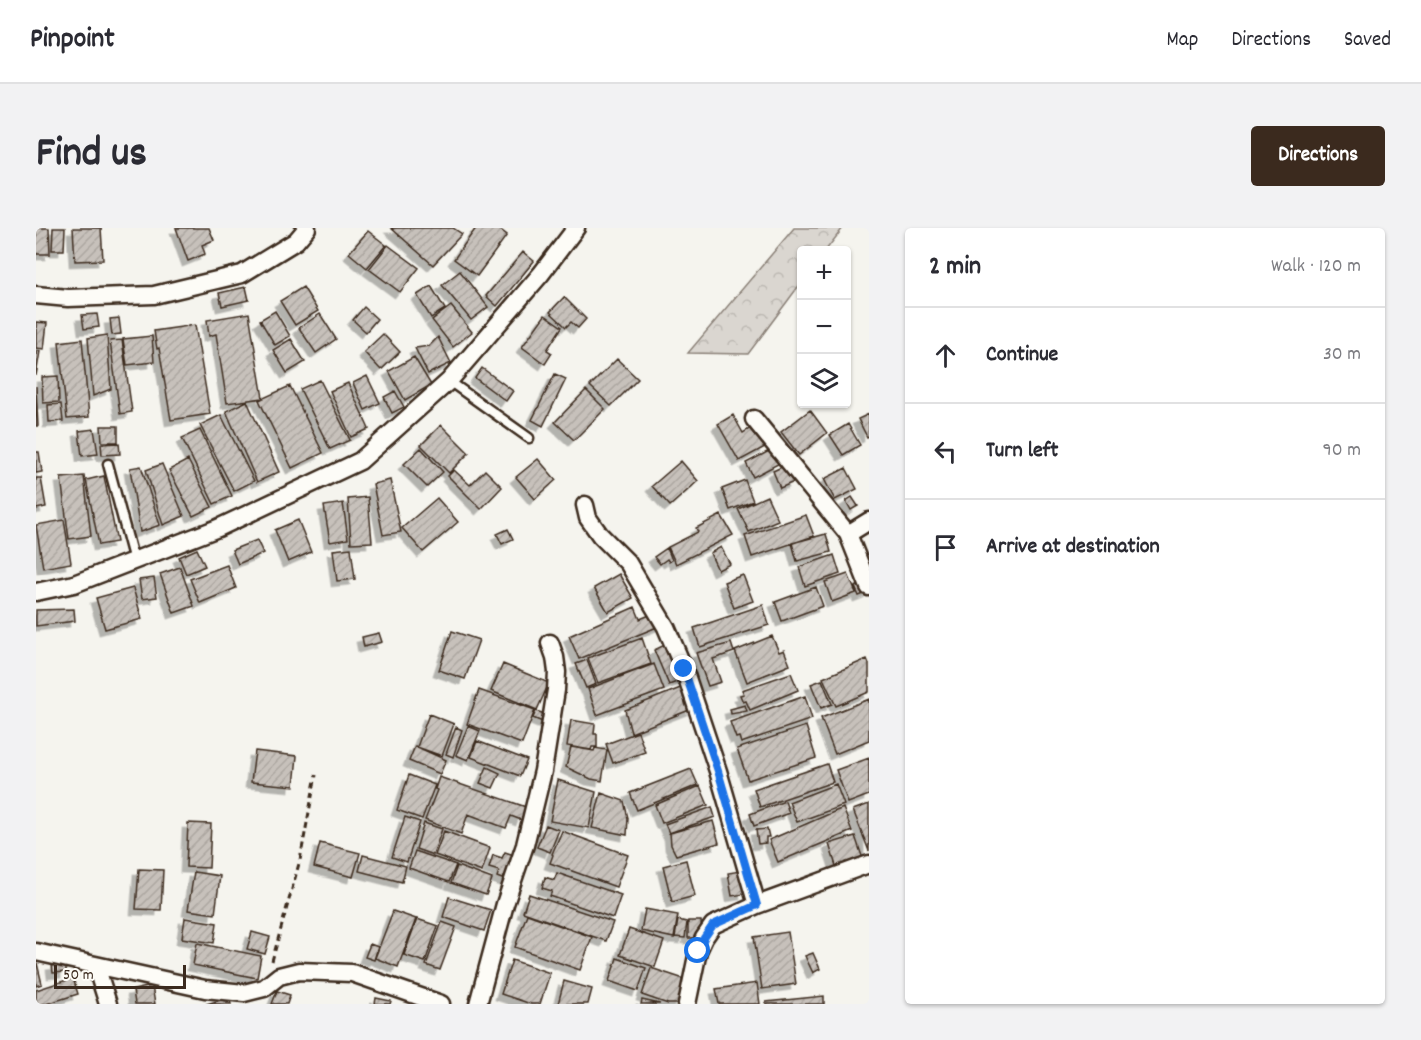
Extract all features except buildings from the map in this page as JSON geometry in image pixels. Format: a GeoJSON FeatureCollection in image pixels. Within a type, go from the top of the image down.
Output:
{"type":"FeatureCollection","features":[{"type":"Feature","properties":{"kind":"street"},"geometry":{"type":"LineString","coordinates":[[36,295],[68,298],[154,295],[242,274],[296,241],[306,228]]}},
{"type":"Feature","properties":{"kind":"street"},"geometry":{"type":"LineString","coordinates":[[36,592],[74,584],[218,528],[360,461],[449,381],[576,228]]}},
{"type":"Feature","properties":{"kind":"street"},"geometry":{"type":"LineString","coordinates":[[754,419],[848,534],[869,587]]}},
{"type":"Feature","properties":{"kind":"street"},"geometry":{"type":"LineString","coordinates":[[585,505],[588,518],[600,535],[628,563],[666,627],[684,669],[718,771],[757,905]]}},
{"type":"Feature","properties":{"kind":"street"},"geometry":{"type":"LineString","coordinates":[[848,534],[869,521]]}},
{"type":"Feature","properties":{"kind":"street"},"geometry":{"type":"LineString","coordinates":[[478,1004],[525,845],[543,771],[556,690],[555,657],[550,642]]}},
{"type":"Feature","properties":{"kind":"street"},"geometry":{"type":"LineString","coordinates":[[687,1004],[698,951],[713,925],[757,905],[869,864]]}},
{"type":"Feature","properties":{"kind":"street"},"geometry":{"type":"LineString","coordinates":[[36,952],[205,989],[244,993],[264,988],[279,976],[299,971],[352,973],[406,998],[441,1004]]}},
{"type":"Feature","properties":{"kind":"street"},"geometry":{"type":"LineString","coordinates":[[96,966],[108,1004]]}},
{"type":"Feature","properties":{"kind":"lane"},"geometry":{"type":"LineString","coordinates":[[449,381],[529,438]]}},
{"type":"Feature","properties":{"kind":"lane"},"geometry":{"type":"LineString","coordinates":[[108,464],[134,561]]}},
{"type":"Feature","properties":{"kind":"path"},"geometry":{"type":"LineString","coordinates":[[264,988],[300,860],[316,775]]}},
{"type":"Feature","properties":{"kind":"green space"},"geometry":{"type":"Polygon","coordinates":[[[794,228],[843,228],[829,246],[797,246],[797,288],[748,354],[688,353],[794,228]]]}},
{"type":"Feature","properties":{"kind":"route"},"geometry":{"type":"LineString","coordinates":[[684,669],[718,771],[757,905],[713,925],[698,951]]}}]}
